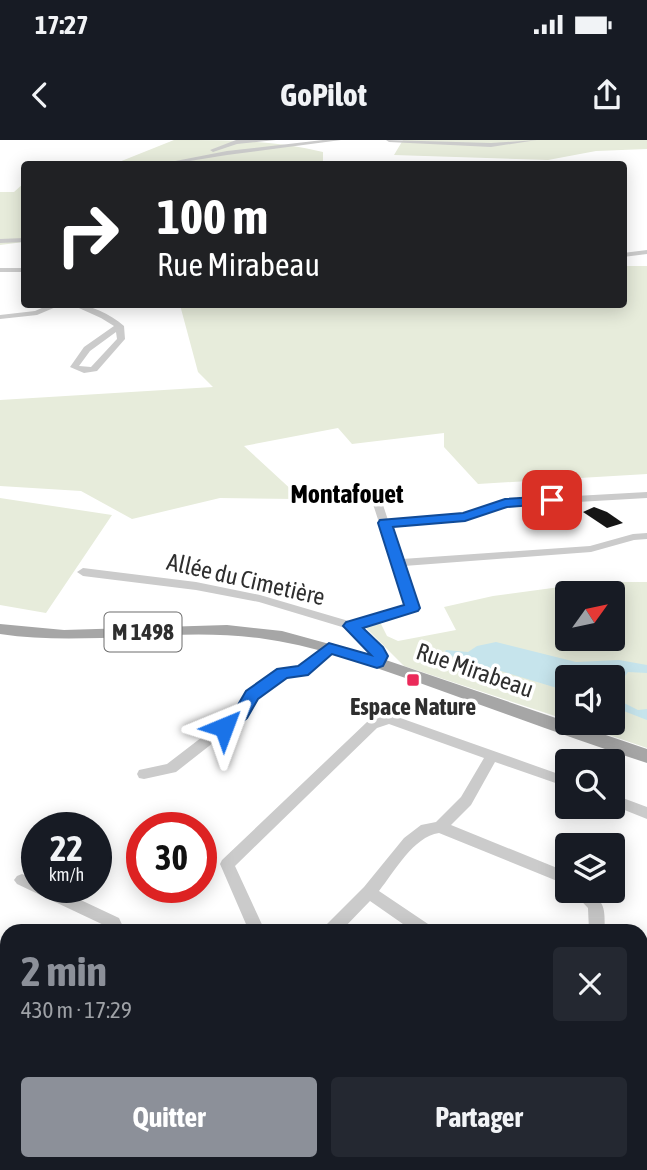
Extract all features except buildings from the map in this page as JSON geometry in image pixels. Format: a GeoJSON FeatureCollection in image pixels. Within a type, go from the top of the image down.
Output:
{"type":"FeatureCollection","features":[{"type":"Feature","properties":{"kind":"main road","name":"M 1498"},"geometry":{"type":"LineString","coordinates":[[0,629],[63,636],[213,630],[257,632],[286,637]]}},
{"type":"Feature","properties":{"kind":"main road","name":"Rue Mirabeau"},"geometry":{"type":"LineString","coordinates":[[286,637],[377,662],[647,756]]}},
{"type":"Feature","properties":{"kind":"street"},"geometry":{"type":"LineString","coordinates":[[187,160],[236,142],[274,140]]}},
{"type":"Feature","properties":{"kind":"street"},"geometry":{"type":"LineString","coordinates":[[181,161],[338,140]]}},
{"type":"Feature","properties":{"kind":"street"},"geometry":{"type":"LineString","coordinates":[[389,140],[491,145],[534,140]]}},
{"type":"Feature","properties":{"kind":"street"},"geometry":{"type":"LineString","coordinates":[[0,241],[21,240]]}},
{"type":"Feature","properties":{"kind":"street"},"geometry":{"type":"LineString","coordinates":[[627,255],[647,251]]}},
{"type":"Feature","properties":{"kind":"street"},"geometry":{"type":"LineString","coordinates":[[0,270],[21,270]]}},
{"type":"Feature","properties":{"kind":"street"},"geometry":{"type":"LineString","coordinates":[[0,317],[37,313],[49,308]]}},
{"type":"Feature","properties":{"kind":"street"},"geometry":{"type":"LineString","coordinates":[[84,308],[120,326]]}},
{"type":"Feature","properties":{"kind":"street"},"geometry":{"type":"LineString","coordinates":[[120,326],[121,339],[102,363],[94,369],[75,367],[76,360],[98,340],[120,326]]}},
{"type":"Feature","properties":{"kind":"street"},"geometry":{"type":"LineString","coordinates":[[385,523],[465,517],[505,503],[647,495]]}},
{"type":"Feature","properties":{"kind":"street"},"geometry":{"type":"LineString","coordinates":[[351,626],[412,608],[377,501]]}},
{"type":"Feature","properties":{"kind":"street"},"geometry":{"type":"LineString","coordinates":[[398,563],[591,550],[633,537],[647,536]]}},
{"type":"Feature","properties":{"kind":"street","name":"Allée du Cimetière"},"geometry":{"type":"LineString","coordinates":[[83,572],[170,581],[247,596],[351,626],[377,651],[380,656],[377,662]]}},
{"type":"Feature","properties":{"kind":"street"},"geometry":{"type":"LineString","coordinates":[[144,774],[171,768],[242,714],[252,695],[282,673],[303,671],[329,648]]}},
{"type":"Feature","properties":{"kind":"street"},"geometry":{"type":"LineString","coordinates":[[254,924],[227,864],[372,725],[389,719],[555,778]]}},
{"type":"Feature","properties":{"kind":"street"},"geometry":{"type":"LineString","coordinates":[[440,827],[466,801],[492,755]]}},
{"type":"Feature","properties":{"kind":"street"},"geometry":{"type":"LineString","coordinates":[[625,804],[647,813]]}},
{"type":"Feature","properties":{"kind":"street"},"geometry":{"type":"LineString","coordinates":[[338,924],[369,892],[409,842],[426,829],[440,827],[555,874]]}},
{"type":"Feature","properties":{"kind":"street"},"geometry":{"type":"LineString","coordinates":[[369,892],[415,924]]}},
{"type":"Feature","properties":{"kind":"street"},"geometry":{"type":"LineString","coordinates":[[71,903],[114,924]]}},
{"type":"Feature","properties":{"kind":"street"},"geometry":{"type":"LineString","coordinates":[[594,903],[597,924]]}},
{"type":"Feature","properties":{"kind":"green space"},"geometry":{"type":"Polygon","coordinates":[[[174,140],[268,143],[323,152],[323,161],[122,161],[174,140]]]}},
{"type":"Feature","properties":{"kind":"green space"},"geometry":{"type":"Polygon","coordinates":[[[403,140],[647,140],[647,149],[596,151],[548,160],[394,155],[403,140]]]}},
{"type":"Feature","properties":{"kind":"green space"},"geometry":{"type":"Polygon","coordinates":[[[21,186],[21,242],[0,245],[0,192],[14,192],[21,186]]]}},
{"type":"Feature","properties":{"kind":"green space"},"geometry":{"type":"Polygon","coordinates":[[[627,266],[647,266],[647,474],[478,484],[444,447],[444,433],[352,444],[338,428],[244,446],[295,493],[295,499],[220,498],[132,519],[81,491],[0,486],[0,400],[213,387],[198,372],[181,308],[627,308],[627,266]]]}},
{"type":"Feature","properties":{"kind":"green space"},"geometry":{"type":"Polygon","coordinates":[[[0,498],[112,515],[46,613],[0,605],[0,498]]]}},
{"type":"Feature","properties":{"kind":"green space"},"geometry":{"type":"Polygon","coordinates":[[[625,582],[647,582],[647,748],[609,735],[625,735],[625,665],[555,665],[555,716],[404,666],[364,626],[379,620],[387,636],[398,641],[456,630],[444,607],[493,596],[555,588],[555,651],[625,651],[625,582]]]}},
{"type":"Feature","properties":{"kind":"water"},"geometry":{"type":"Polygon","coordinates":[[[496,642],[576,662],[619,660],[647,665],[647,673],[628,672],[625,676],[625,665],[555,665],[555,687],[444,654],[446,650],[468,652],[477,646],[496,642]]]}},
{"type":"Feature","properties":{"kind":"water"},"geometry":{"type":"Polygon","coordinates":[[[625,704],[638,710],[647,709],[647,720],[625,711],[625,704]]]}},
{"type":"Feature","properties":{"kind":"place","name":"Espace Nature"},"geometry":{"type":"Point","coordinates":[413,680]}},
{"type":"Feature","properties":{"kind":"district","name":"Montafouet"},"geometry":{"type":"Point","coordinates":[347,494]}},
{"type":"Feature","properties":{"kind":"route"},"geometry":{"type":"LineString","coordinates":[[224,727],[242,714],[252,695],[282,673],[303,671],[329,648],[377,662],[380,656],[377,651],[351,626],[412,608],[385,523],[465,517],[505,503],[552,500]]}}]}
